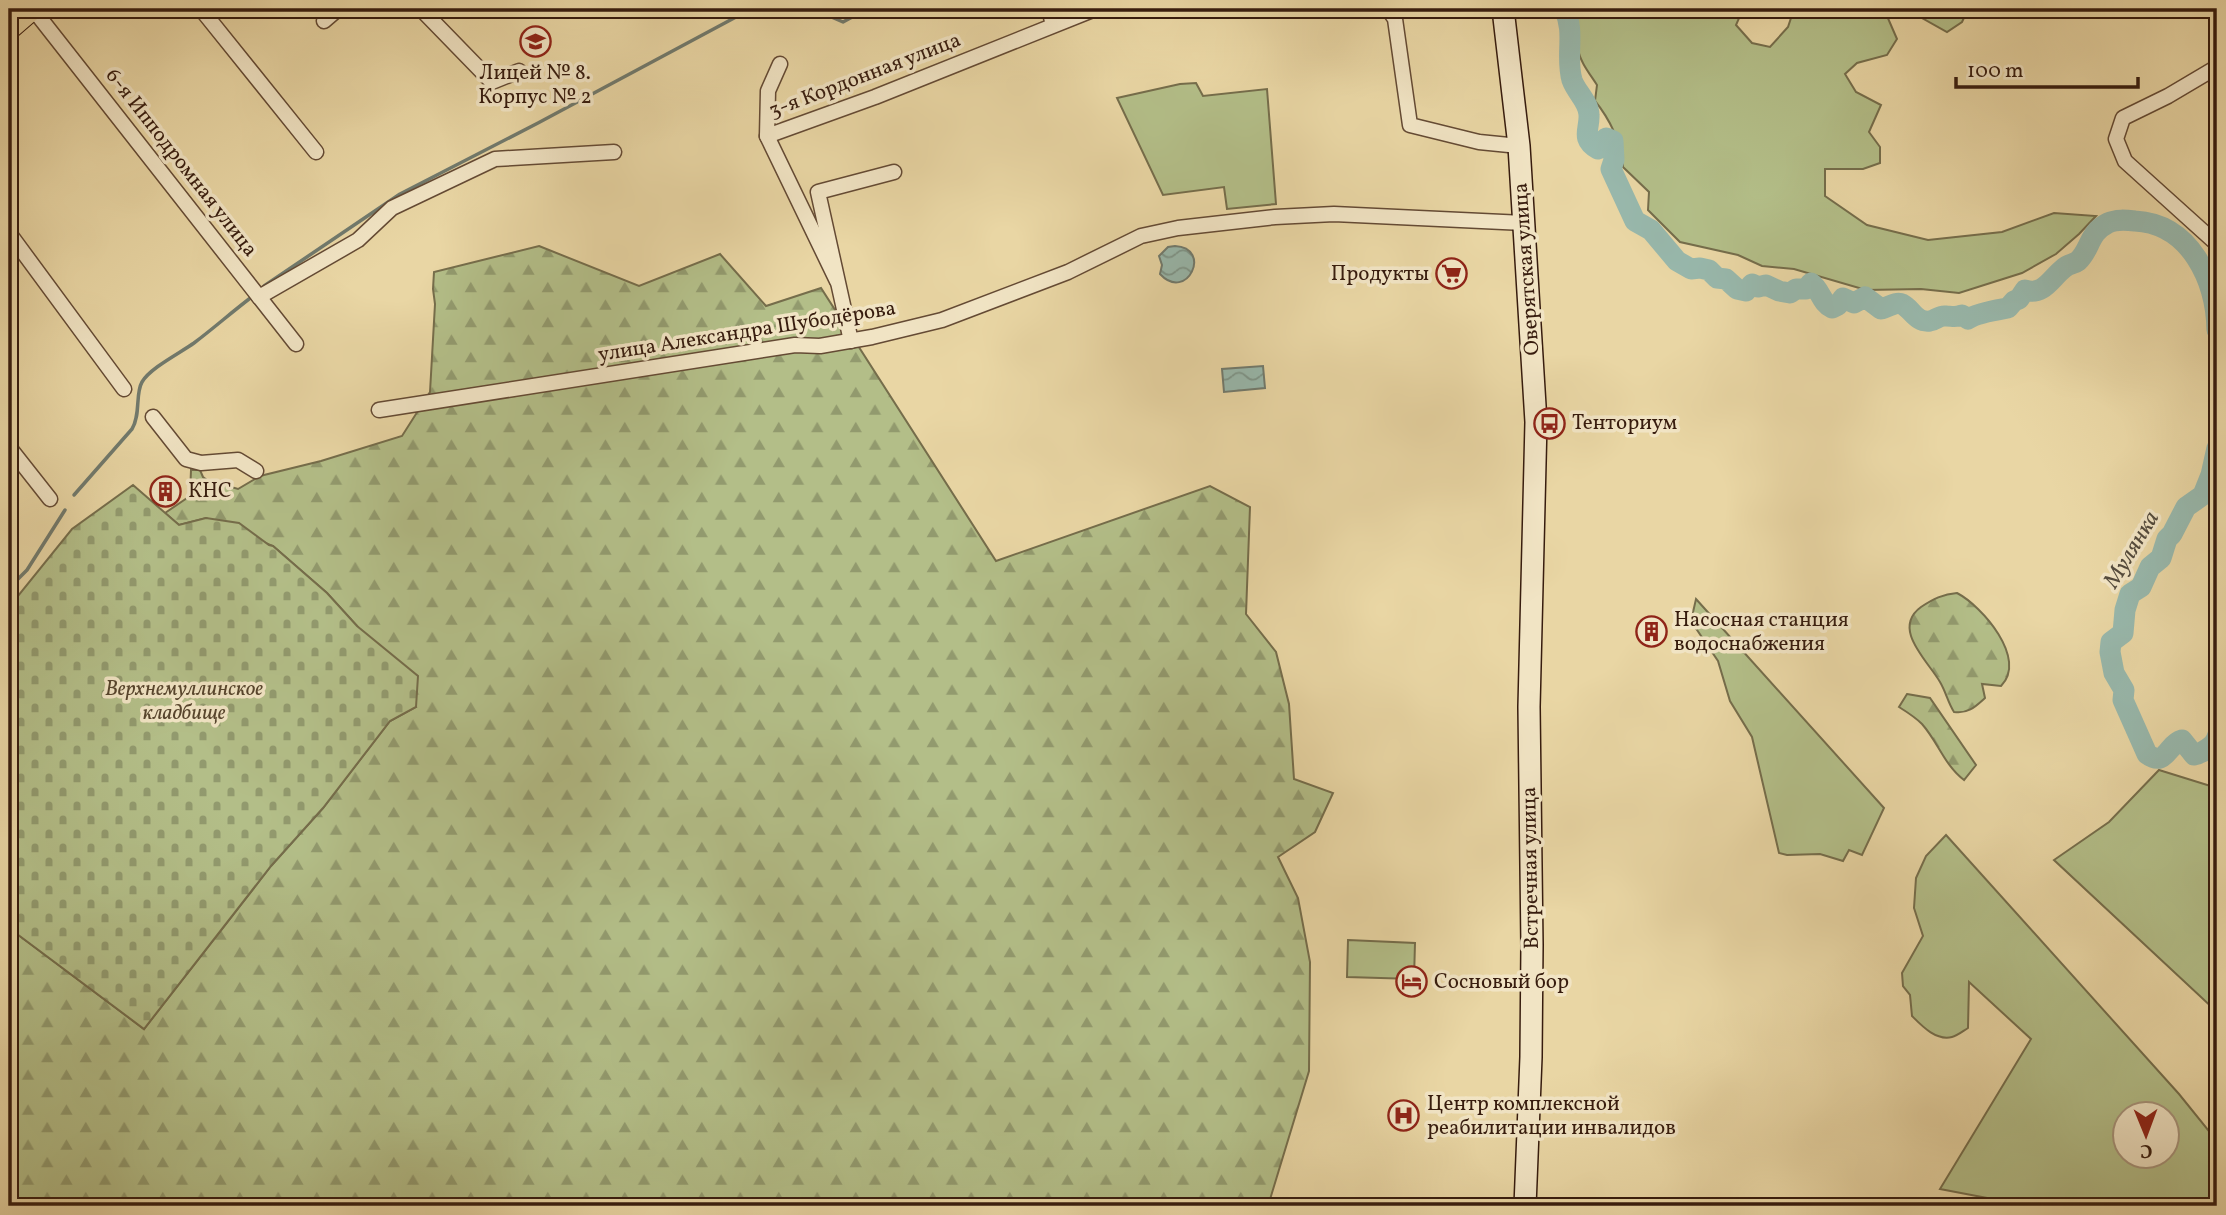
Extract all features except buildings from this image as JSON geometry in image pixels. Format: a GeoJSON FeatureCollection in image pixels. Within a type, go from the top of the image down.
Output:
{"type":"FeatureCollection","features":[{"type":"Feature","properties":{"kind":"main road"},"geometry":{"type":"LineString","coordinates":[[9,28],[32,9]]}},
{"type":"Feature","properties":{"kind":"main road","name":"Оверятская улица"},"geometry":{"type":"LineString","coordinates":[[1503,9],[1518,146],[1536,422],[1534,529]]}},
{"type":"Feature","properties":{"kind":"main road","name":"Встречная улица"},"geometry":{"type":"LineString","coordinates":[[1525,1206],[1531,1056],[1529,707],[1534,529]]}},
{"type":"Feature","properties":{"kind":"street","name":"6-я Ипподромная улица"},"geometry":{"type":"LineString","coordinates":[[32,9],[296,344]]}},
{"type":"Feature","properties":{"kind":"street"},"geometry":{"type":"LineString","coordinates":[[201,9],[316,152]]}},
{"type":"Feature","properties":{"kind":"street"},"geometry":{"type":"LineString","coordinates":[[324,21],[338,9]]}},
{"type":"Feature","properties":{"kind":"street"},"geometry":{"type":"LineString","coordinates":[[421,9],[492,82],[519,71]]}},
{"type":"Feature","properties":{"kind":"street"},"geometry":{"type":"LineString","coordinates":[[1049,9],[1053,25]]}},
{"type":"Feature","properties":{"kind":"street","name":"3-я Кордонная улица"},"geometry":{"type":"LineString","coordinates":[[767,136],[875,97],[1095,9]]}},
{"type":"Feature","properties":{"kind":"street"},"geometry":{"type":"LineString","coordinates":[[1388,9],[1395,19],[1410,125],[1479,142],[1518,146]]}},
{"type":"Feature","properties":{"kind":"street"},"geometry":{"type":"LineString","coordinates":[[780,64],[768,92],[767,136],[837,281]]}},
{"type":"Feature","properties":{"kind":"street"},"geometry":{"type":"LineString","coordinates":[[2217,67],[2168,96],[2123,118],[2116,139],[2125,161],[2217,244]]}},
{"type":"Feature","properties":{"kind":"street"},"geometry":{"type":"LineString","coordinates":[[264,303],[358,240],[392,208],[495,159],[614,152]]}},
{"type":"Feature","properties":{"kind":"street"},"geometry":{"type":"LineString","coordinates":[[851,341],[818,192],[894,172]]}},
{"type":"Feature","properties":{"kind":"street","name":"улица Александра Шубодёрова"},"geometry":{"type":"LineString","coordinates":[[379,410],[795,345],[820,346],[851,341],[942,320],[1068,272],[1141,236],[1178,228],[1319,215],[1524,223]]}},
{"type":"Feature","properties":{"kind":"street"},"geometry":{"type":"LineString","coordinates":[[9,233],[124,389]]}},
{"type":"Feature","properties":{"kind":"street"},"geometry":{"type":"LineString","coordinates":[[153,417],[187,459],[201,463],[238,460],[256,471]]}},
{"type":"Feature","properties":{"kind":"street"},"geometry":{"type":"LineString","coordinates":[[9,447],[50,499]]}},
{"type":"Feature","properties":{"kind":"green space"},"geometry":{"type":"Polygon","coordinates":[[[1574,9],[1743,9],[1736,25],[1752,43],[1770,47],[1788,27],[1794,9],[1905,9],[1887,16],[1897,39],[1887,55],[1857,63],[1845,74],[1856,92],[1881,105],[1869,132],[1880,147],[1880,163],[1863,169],[1825,169],[1825,196],[1867,225],[1928,240],[2002,232],[2054,213],[2096,216],[2056,254],[2022,273],[1959,293],[1921,289],[1866,290],[1794,269],[1762,266],[1738,255],[1680,242],[1648,210],[1649,192],[1623,167],[1621,150],[1614,132],[1595,101],[1597,85],[1579,54],[1574,9]]]}},
{"type":"Feature","properties":{"kind":"green space"},"geometry":{"type":"Polygon","coordinates":[[[1906,9],[1968,9],[1962,22],[1947,32],[1906,9]]]}},
{"type":"Feature","properties":{"kind":"green space"},"geometry":{"type":"Polygon","coordinates":[[[1196,83],[1203,96],[1267,89],[1276,204],[1227,209],[1224,187],[1163,195],[1117,98],[1196,83]]]}},
{"type":"Feature","properties":{"kind":"green space"},"geometry":{"type":"Polygon","coordinates":[[[539,246],[639,286],[720,254],[766,306],[821,288],[996,561],[1210,486],[1250,507],[1246,614],[1276,652],[1289,704],[1294,779],[1333,793],[1315,832],[1278,857],[1298,898],[1310,962],[1309,1071],[1268,1206],[9,1206],[9,928],[144,1029],[271,866],[323,808],[390,721],[416,707],[357,626],[327,593],[273,546],[206,518],[179,525],[165,513],[190,496],[191,470],[200,470],[207,480],[238,489],[260,476],[321,461],[402,436],[430,392],[434,272],[539,246]]]}},
{"type":"Feature","properties":{"kind":"green space","name":"Верхнемуллинское кладбище"},"geometry":{"type":"Polygon","coordinates":[[[133,485],[179,525],[206,518],[239,523],[273,546],[327,593],[357,626],[418,676],[416,707],[390,721],[323,808],[271,866],[144,1029],[9,928],[9,607],[72,529],[133,485]]]}},
{"type":"Feature","properties":{"kind":"green space"},"geometry":{"type":"Polygon","coordinates":[[[1957,593],[1989,621],[2006,648],[2009,662],[2008,675],[2001,686],[1982,684],[1985,698],[1963,712],[1954,712],[1940,682],[1915,645],[1910,625],[1913,616],[1921,607],[1938,597],[1957,593]]]}},
{"type":"Feature","properties":{"kind":"green space"},"geometry":{"type":"Polygon","coordinates":[[[1696,599],[1884,808],[1862,855],[1849,850],[1843,861],[1820,854],[1779,853],[1752,737],[1730,701],[1718,661],[1691,621],[1696,599]]]}},
{"type":"Feature","properties":{"kind":"green space"},"geometry":{"type":"Polygon","coordinates":[[[1907,694],[1930,698],[1976,765],[1964,780],[1952,768],[1922,724],[1899,707],[1907,694]]]}},
{"type":"Feature","properties":{"kind":"green space"},"geometry":{"type":"Polygon","coordinates":[[[2159,770],[2217,788],[2217,1012],[2054,860],[2109,822],[2159,770]]]}},
{"type":"Feature","properties":{"kind":"green space"},"geometry":{"type":"Polygon","coordinates":[[[1946,835],[2179,1094],[2217,1141],[2217,1206],[2029,1206],[1940,1189],[2031,1039],[1969,982],[1968,1028],[1958,1035],[1946,1038],[1935,1035],[1912,1016],[1910,995],[1903,986],[1902,973],[1923,936],[1914,908],[1916,878],[1926,856],[1946,835]]]}},
{"type":"Feature","properties":{"kind":"green space"},"geometry":{"type":"Polygon","coordinates":[[[1348,940],[1415,943],[1414,979],[1347,977],[1348,940]]]}},
{"type":"Feature","properties":{"kind":"water"},"geometry":{"type":"Polygon","coordinates":[[[1168,247],[1186,249],[1192,255],[1194,263],[1192,272],[1179,282],[1170,281],[1160,274],[1162,265],[1159,256],[1168,247]]]}},
{"type":"Feature","properties":{"kind":"water"},"geometry":{"type":"Polygon","coordinates":[[[1263,366],[1265,388],[1224,392],[1222,369],[1263,366]]]}},
{"type":"Feature","properties":{"kind":"waterway"},"geometry":{"type":"LineString","coordinates":[[264,286],[400,194],[736,17],[757,9]]}},
{"type":"Feature","properties":{"kind":"waterway"},"geometry":{"type":"LineString","coordinates":[[813,9],[843,22],[867,9]]}},
{"type":"Feature","properties":{"kind":"waterway","name":"Мулянка"},"geometry":{"type":"LineString","coordinates":[[1564,9],[1569,26],[1570,71],[1588,110],[1589,141],[1598,149],[1606,138],[1613,141],[1614,160],[1611,169],[1635,221],[1651,230],[1677,261],[1691,269],[1709,270],[1717,278],[1726,279],[1737,289],[1746,291],[1752,284],[1758,287],[1766,285],[1790,293],[1796,289],[1806,289],[1811,283],[1825,303],[1832,308],[1843,298],[1854,303],[1865,297],[1881,309],[1900,303],[1925,321],[1941,316],[1962,315],[1968,319],[2008,308],[2025,290],[2037,291],[2047,285],[2066,267],[2078,261],[2093,236],[2108,223],[2118,220],[2135,221],[2171,232],[2197,258],[2212,293],[2217,330]]}},
{"type":"Feature","properties":{"kind":"waterway"},"geometry":{"type":"LineString","coordinates":[[74,495],[132,429],[140,387],[146,377],[253,296]]}},
{"type":"Feature","properties":{"kind":"waterway","name":"Мулянка"},"geometry":{"type":"LineString","coordinates":[[2217,448],[2203,495],[2186,507],[2167,539],[2161,558],[2150,567],[2141,587],[2130,594],[2123,633],[2111,642],[2110,652],[2114,673],[2124,690],[2123,700],[2147,754],[2153,758],[2162,757],[2182,740],[2194,755],[2208,748],[2217,737]]}},
{"type":"Feature","properties":{"kind":"waterway"},"geometry":{"type":"LineString","coordinates":[[9,588],[27,570],[65,510]]}},
{"type":"Feature","properties":{"kind":"place","name":"Лицей № 8. Корпус № 2"},"geometry":{"type":"Point","coordinates":[535,41]}},
{"type":"Feature","properties":{"kind":"place","name":"Пpoдукты"},"geometry":{"type":"Point","coordinates":[1452,274]}},
{"type":"Feature","properties":{"kind":"place","name":"Тенториум"},"geometry":{"type":"Point","coordinates":[1549,423]}},
{"type":"Feature","properties":{"kind":"place","name":"КНС"},"geometry":{"type":"Point","coordinates":[165,491]}},
{"type":"Feature","properties":{"kind":"place","name":"Насосная станция водоснабжения"},"geometry":{"type":"Point","coordinates":[1651,632]}},
{"type":"Feature","properties":{"kind":"place","name":"Сосновый бор"},"geometry":{"type":"Point","coordinates":[1411,982]}},
{"type":"Feature","properties":{"kind":"place","name":"Центр комплексной реабилитации инвалидов"},"geometry":{"type":"Point","coordinates":[1404,1116]}}]}
